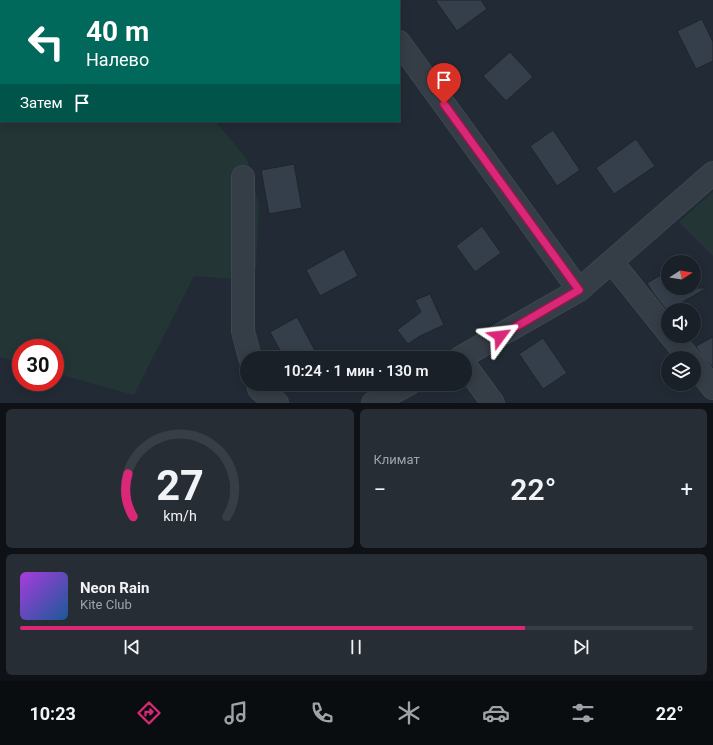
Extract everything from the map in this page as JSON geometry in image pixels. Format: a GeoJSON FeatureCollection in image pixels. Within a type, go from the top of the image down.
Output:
{"type":"FeatureCollection","features":[{"type":"Feature","properties":{"kind":"street"},"geometry":{"type":"LineString","coordinates":[[400,43],[579,290]]}},
{"type":"Feature","properties":{"kind":"street"},"geometry":{"type":"LineString","coordinates":[[472,351],[579,290],[713,173]]}},
{"type":"Feature","properties":{"kind":"street"},"geometry":{"type":"LineString","coordinates":[[243,177],[243,331],[248,351]]}},
{"type":"Feature","properties":{"kind":"street"},"geometry":{"type":"LineString","coordinates":[[612,262],[661,323]]}},
{"type":"Feature","properties":{"kind":"street"},"geometry":{"type":"LineString","coordinates":[[677,343],[683,351]]}},
{"type":"Feature","properties":{"kind":"street"},"geometry":{"type":"LineString","coordinates":[[701,373],[713,388]]}},
{"type":"Feature","properties":{"kind":"street"},"geometry":{"type":"LineString","coordinates":[[472,374],[493,403]]}},
{"type":"Feature","properties":{"kind":"street"},"geometry":{"type":"LineString","coordinates":[[262,391],[277,403]]}},
{"type":"Feature","properties":{"kind":"street"},"geometry":{"type":"LineString","coordinates":[[373,403],[396,391]]}},
{"type":"Feature","properties":{"kind":"shaded area"},"geometry":{"type":"Polygon","coordinates":[[[0,122],[216,122],[247,159],[259,206],[256,268],[232,279],[194,276],[134,395],[64,376],[64,339],[12,339],[12,360],[0,357],[0,122]]]}},
{"type":"Feature","properties":{"kind":"shaded area"},"geometry":{"type":"Polygon","coordinates":[[[713,192],[713,256],[679,222],[713,192]]]}},
{"type":"Feature","properties":{"kind":"building"},"geometry":{"type":"Polygon","coordinates":[[[435,0],[481,0],[487,9],[457,31],[435,0]]]}},
{"type":"Feature","properties":{"kind":"building"},"geometry":{"type":"Polygon","coordinates":[[[702,19],[713,42],[713,61],[696,69],[677,31],[702,19]]]}},
{"type":"Feature","properties":{"kind":"building"},"geometry":{"type":"Polygon","coordinates":[[[510,52],[533,77],[506,101],[483,76],[510,52]]]}},
{"type":"Feature","properties":{"kind":"building"},"geometry":{"type":"Polygon","coordinates":[[[553,130],[580,170],[557,186],[530,146],[553,130]]]}},
{"type":"Feature","properties":{"kind":"building"},"geometry":{"type":"Polygon","coordinates":[[[636,139],[655,166],[614,194],[596,168],[636,139]]]}},
{"type":"Feature","properties":{"kind":"building"},"geometry":{"type":"Polygon","coordinates":[[[294,164],[302,208],[269,214],[261,170],[294,164]]]}},
{"type":"Feature","properties":{"kind":"building"},"geometry":{"type":"Polygon","coordinates":[[[482,226],[501,253],[475,272],[456,246],[482,226]]]}},
{"type":"Feature","properties":{"kind":"building"},"geometry":{"type":"Polygon","coordinates":[[[344,249],[358,276],[320,296],[306,270],[344,249]]]}},
{"type":"Feature","properties":{"kind":"building"},"geometry":{"type":"Polygon","coordinates":[[[661,275],[661,295],[695,295],[681,303],[661,303],[647,283],[661,275]]]}},
{"type":"Feature","properties":{"kind":"building"},"geometry":{"type":"Polygon","coordinates":[[[701,288],[707,288],[701,291],[701,288]]]}},
{"type":"Feature","properties":{"kind":"building"},"geometry":{"type":"Polygon","coordinates":[[[430,294],[444,325],[420,336],[408,344],[397,330],[421,312],[415,300],[430,294]]]}},
{"type":"Feature","properties":{"kind":"building"},"geometry":{"type":"Polygon","coordinates":[[[297,317],[315,351],[280,351],[270,332],[297,317]]]}},
{"type":"Feature","properties":{"kind":"building"},"geometry":{"type":"Polygon","coordinates":[[[713,337],[713,368],[701,355],[701,351],[698,351],[696,346],[713,337]]]}},
{"type":"Feature","properties":{"kind":"building"},"geometry":{"type":"Polygon","coordinates":[[[543,338],[567,373],[543,389],[519,354],[543,338]]]}},
{"type":"Feature","properties":{"kind":"route"},"geometry":{"type":"LineString","coordinates":[[444,104],[579,290],[500,336]]}}]}
